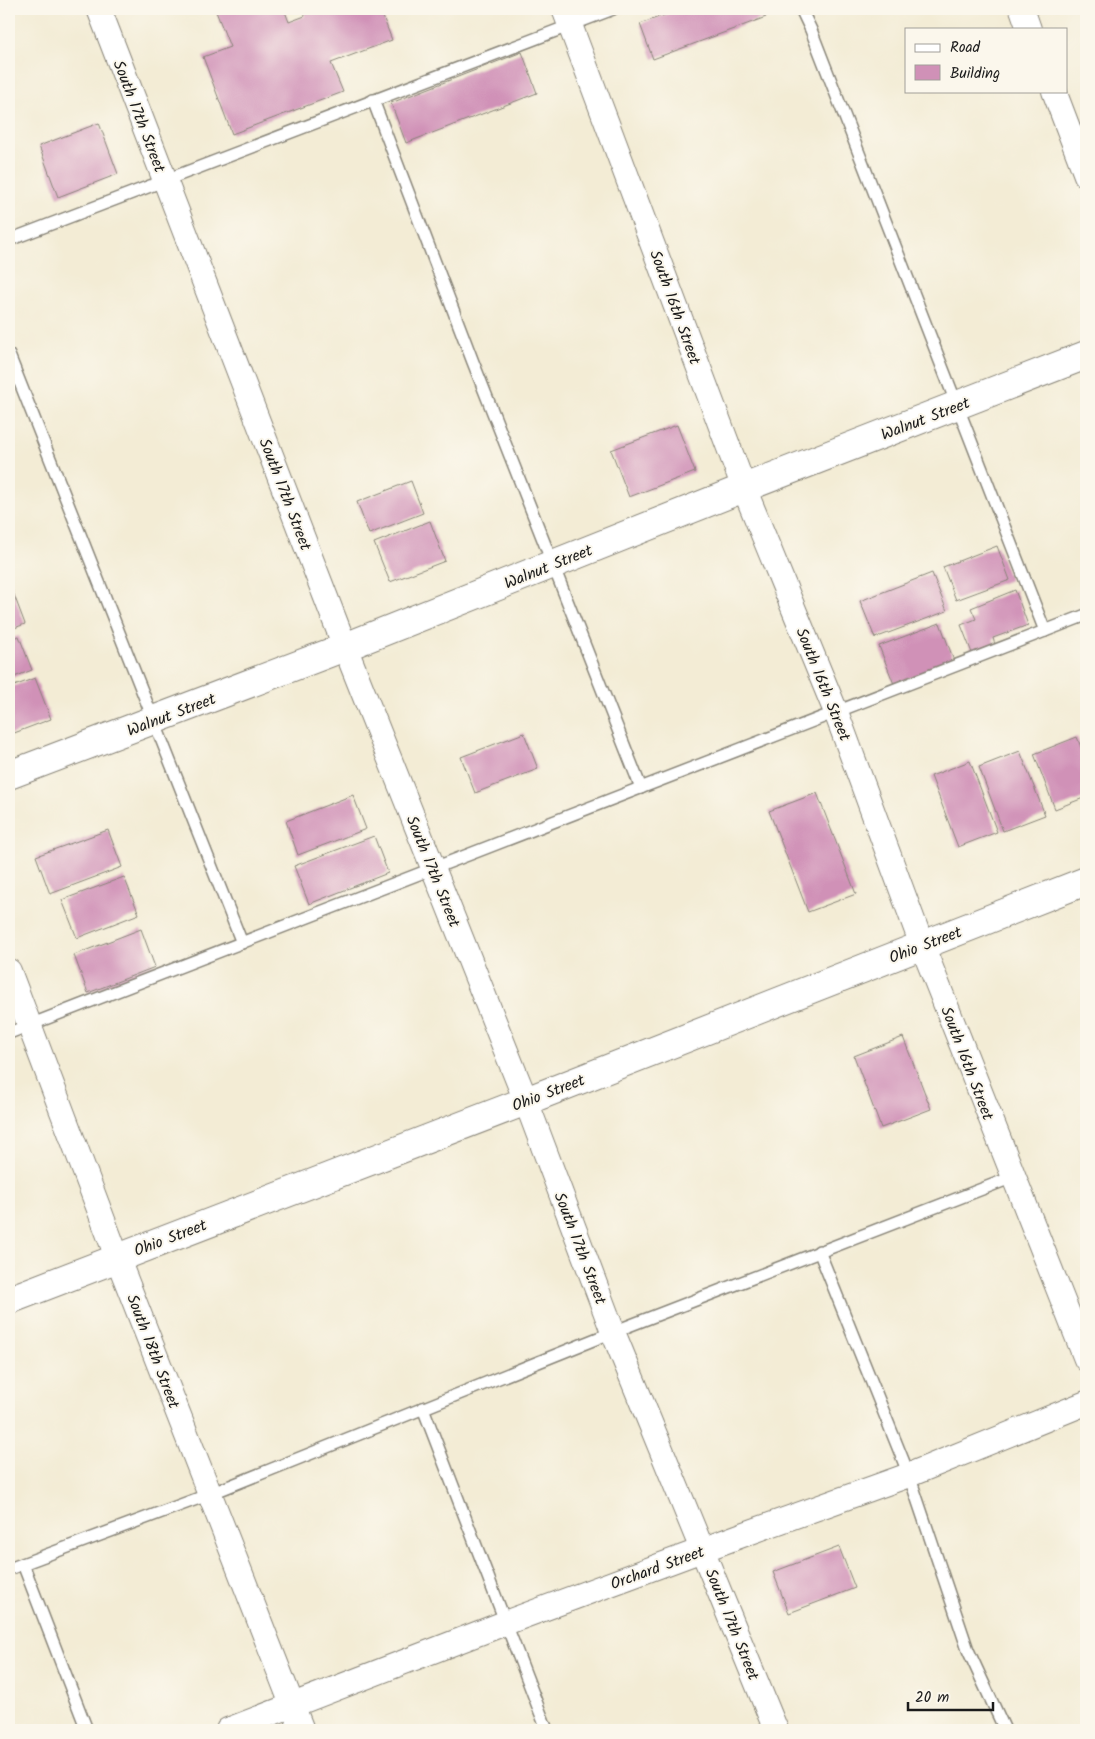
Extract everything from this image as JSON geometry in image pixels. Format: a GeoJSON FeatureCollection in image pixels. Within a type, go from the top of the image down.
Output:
{"type":"FeatureCollection","features":[{"type":"Feature","properties":{"kind":"street","name":"South 17th Street"},"geometry":{"type":"LineString","coordinates":[[99,9],[345,647],[526,1101],[613,1332],[776,1730]]}},
{"type":"Feature","properties":{"kind":"street"},"geometry":{"type":"LineString","coordinates":[[1022,9],[1029,28]]}},
{"type":"Feature","properties":{"kind":"street","name":"South 16th Street"},"geometry":{"type":"LineString","coordinates":[[567,17],[744,488],[836,712],[922,945],[1086,1359]]}},
{"type":"Feature","properties":{"kind":"street"},"geometry":{"type":"LineString","coordinates":[[1054,92],[1086,175]]}},
{"type":"Feature","properties":{"kind":"street","name":"Walnut Street"},"geometry":{"type":"LineString","coordinates":[[9,775],[345,647],[744,488],[1086,355]]}},
{"type":"Feature","properties":{"kind":"street","name":"Ohio Street"},"geometry":{"type":"LineString","coordinates":[[9,1300],[526,1101],[1086,881]]}},
{"type":"Feature","properties":{"kind":"street","name":"South 18th Street"},"geometry":{"type":"LineString","coordinates":[[9,971],[19,1029],[117,1257],[302,1730]]}},
{"type":"Feature","properties":{"kind":"street","name":"Orchard Street"},"geometry":{"type":"LineString","coordinates":[[228,1730],[505,1623],[909,1475],[1086,1404]]}},
{"type":"Feature","properties":{"kind":"lane"},"geometry":{"type":"LineString","coordinates":[[9,240],[373,100],[567,17],[613,9]]}},
{"type":"Feature","properties":{"kind":"lane"},"geometry":{"type":"LineString","coordinates":[[801,9],[1045,631]]}},
{"type":"Feature","properties":{"kind":"lane"},"geometry":{"type":"LineString","coordinates":[[373,100],[469,353],[641,788]]}},
{"type":"Feature","properties":{"kind":"lane"},"geometry":{"type":"LineString","coordinates":[[9,355],[242,943]]}},
{"type":"Feature","properties":{"kind":"lane"},"geometry":{"type":"LineString","coordinates":[[19,1029],[1086,615]]}},
{"type":"Feature","properties":{"kind":"lane"},"geometry":{"type":"LineString","coordinates":[[9,1569],[210,1494],[613,1332],[1013,1177]]}},
{"type":"Feature","properties":{"kind":"lane"},"geometry":{"type":"LineString","coordinates":[[819,1251],[909,1475],[968,1650],[1005,1730]]}},
{"type":"Feature","properties":{"kind":"lane"},"geometry":{"type":"LineString","coordinates":[[423,1408],[547,1730]]}},
{"type":"Feature","properties":{"kind":"lane"},"geometry":{"type":"LineString","coordinates":[[23,1564],[86,1730]]}},
{"type":"Feature","properties":{"kind":"building"},"geometry":{"type":"Polygon","coordinates":[[[215,9],[284,9],[289,22],[305,16],[303,9],[380,9],[392,40],[331,63],[343,92],[232,134],[203,57],[230,47],[215,9]]]}},
{"type":"Feature","properties":{"kind":"building"},"geometry":{"type":"Polygon","coordinates":[[[681,9],[763,9],[766,17],[653,59],[640,24],[681,9]]]}},
{"type":"Feature","properties":{"kind":"building"},"geometry":{"type":"Polygon","coordinates":[[[522,52],[537,93],[406,143],[391,103],[522,52]]]}},
{"type":"Feature","properties":{"kind":"building"},"geometry":{"type":"Polygon","coordinates":[[[99,123],[118,174],[58,197],[39,146],[99,123]]]}},
{"type":"Feature","properties":{"kind":"building"},"geometry":{"type":"Polygon","coordinates":[[[677,425],[695,472],[629,497],[611,450],[677,425]]]}},
{"type":"Feature","properties":{"kind":"building"},"geometry":{"type":"Polygon","coordinates":[[[411,481],[423,513],[369,534],[357,502],[411,481]]]}},
{"type":"Feature","properties":{"kind":"building"},"geometry":{"type":"Polygon","coordinates":[[[430,521],[445,561],[390,582],[374,543],[430,521]]]}},
{"type":"Feature","properties":{"kind":"building"},"geometry":{"type":"Polygon","coordinates":[[[997,546],[1010,580],[956,600],[943,567],[997,546]]]}},
{"type":"Feature","properties":{"kind":"building"},"geometry":{"type":"Polygon","coordinates":[[[932,573],[947,611],[875,638],[860,601],[932,573]]]}},
{"type":"Feature","properties":{"kind":"building"},"geometry":{"type":"Polygon","coordinates":[[[11,587],[25,624],[9,630],[9,588],[11,587]]]}},
{"type":"Feature","properties":{"kind":"building"},"geometry":{"type":"Polygon","coordinates":[[[1015,590],[1028,625],[993,638],[995,645],[972,653],[961,625],[976,619],[971,608],[1015,590]]]}},
{"type":"Feature","properties":{"kind":"building"},"geometry":{"type":"Polygon","coordinates":[[[940,623],[954,661],[894,684],[879,646],[940,623]]]}},
{"type":"Feature","properties":{"kind":"building"},"geometry":{"type":"Polygon","coordinates":[[[19,636],[32,670],[9,679],[9,639],[19,636]]]}},
{"type":"Feature","properties":{"kind":"building"},"geometry":{"type":"Polygon","coordinates":[[[35,678],[51,719],[9,735],[9,688],[35,678]]]}},
{"type":"Feature","properties":{"kind":"building"},"geometry":{"type":"Polygon","coordinates":[[[524,733],[538,769],[475,793],[461,757],[524,733]]]}},
{"type":"Feature","properties":{"kind":"building"},"geometry":{"type":"Polygon","coordinates":[[[1077,737],[1086,760],[1086,797],[1055,809],[1034,754],[1077,737]]]}},
{"type":"Feature","properties":{"kind":"building"},"geometry":{"type":"Polygon","coordinates":[[[1020,751],[1045,815],[1003,831],[979,767],[1020,751]]]}},
{"type":"Feature","properties":{"kind":"building"},"geometry":{"type":"Polygon","coordinates":[[[970,761],[997,832],[958,847],[931,776],[970,761]]]}},
{"type":"Feature","properties":{"kind":"building"},"geometry":{"type":"Polygon","coordinates":[[[817,793],[856,894],[808,912],[769,811],[817,793]]]}},
{"type":"Feature","properties":{"kind":"building"},"geometry":{"type":"Polygon","coordinates":[[[353,795],[366,829],[298,855],[286,821],[353,795]]]}},
{"type":"Feature","properties":{"kind":"building"},"geometry":{"type":"Polygon","coordinates":[[[108,830],[122,867],[50,894],[36,856],[108,830]]]}},
{"type":"Feature","properties":{"kind":"building"},"geometry":{"type":"Polygon","coordinates":[[[374,836],[388,873],[309,904],[294,866],[374,836]]]}},
{"type":"Feature","properties":{"kind":"building"},"geometry":{"type":"Polygon","coordinates":[[[124,877],[139,914],[77,938],[62,900],[124,877]]]}},
{"type":"Feature","properties":{"kind":"building"},"geometry":{"type":"Polygon","coordinates":[[[141,929],[155,967],[88,993],[74,955],[141,929]]]}},
{"type":"Feature","properties":{"kind":"building"},"geometry":{"type":"Polygon","coordinates":[[[903,1037],[931,1109],[881,1128],[854,1056],[903,1037]]]}},
{"type":"Feature","properties":{"kind":"building"},"geometry":{"type":"Polygon","coordinates":[[[839,1547],[855,1588],[789,1613],[773,1572],[839,1547]]]}}]}
